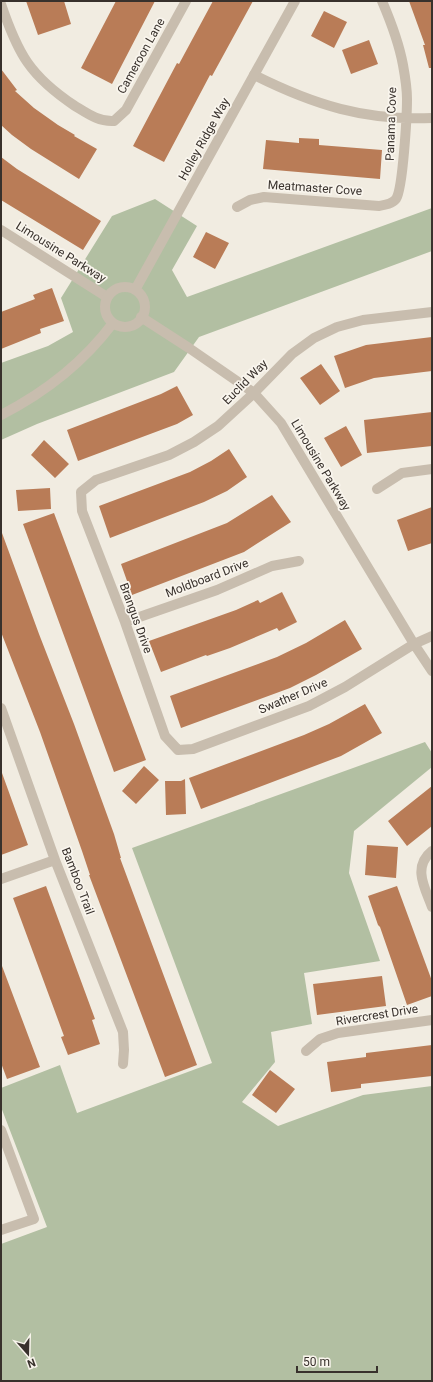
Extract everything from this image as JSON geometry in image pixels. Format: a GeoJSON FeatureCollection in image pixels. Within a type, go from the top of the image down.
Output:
{"type":"FeatureCollection","features":[{"type":"Feature","properties":{"kind":"street","name":"Cameroon Lane"},"geometry":{"type":"LineString","coordinates":[[1,4],[15,43],[37,76],[56,94],[86,113],[101,120],[114,121],[126,110],[186,1]]}},
{"type":"Feature","properties":{"kind":"street","name":"Holley Ridge Way"},"geometry":{"type":"LineString","coordinates":[[135,290],[295,1]]}},
{"type":"Feature","properties":{"kind":"street","name":"Panama Cove"},"geometry":{"type":"LineString","coordinates":[[382,1],[396,37],[403,66],[407,98],[400,188],[398,195],[393,201]]}},
{"type":"Feature","properties":{"kind":"street"},"geometry":{"type":"LineString","coordinates":[[254,76],[293,94],[332,108],[373,116],[432,118]]}},
{"type":"Feature","properties":{"kind":"street","name":"Meatmaster Cove"},"geometry":{"type":"LineString","coordinates":[[237,206],[264,196],[379,206],[386,205],[393,201]]}},
{"type":"Feature","properties":{"kind":"street","name":"Limousine Parkway"},"geometry":{"type":"LineString","coordinates":[[1,230],[108,297]]}},
{"type":"Feature","properties":{"kind":"street"},"geometry":{"type":"LineString","coordinates":[[120,288],[130,288],[135,290],[143,299],[144,305],[141,317],[132,325],[119,326],[113,323],[105,311],[108,297],[115,290],[120,288]]}},
{"type":"Feature","properties":{"kind":"street","name":"Euclid Way"},"geometry":{"type":"LineString","coordinates":[[81,492],[96,480],[169,455],[194,442],[218,426],[254,394],[292,354],[314,338],[337,327],[363,320],[432,312]]}},
{"type":"Feature","properties":{"kind":"street","name":"Limousine Parkway"},"geometry":{"type":"LineString","coordinates":[[141,317],[189,348],[254,394],[281,423],[414,644],[432,671]]}},
{"type":"Feature","properties":{"kind":"street"},"geometry":{"type":"LineString","coordinates":[[1,415],[34,397],[66,373],[86,355],[113,323]]}},
{"type":"Feature","properties":{"kind":"street"},"geometry":{"type":"LineString","coordinates":[[376,490],[402,473],[432,469]]}},
{"type":"Feature","properties":{"kind":"street","name":"Brangus Drive"},"geometry":{"type":"LineString","coordinates":[[81,492],[82,511],[125,622],[165,736],[178,750]]}},
{"type":"Feature","properties":{"kind":"street","name":"Moldboard Drive"},"geometry":{"type":"LineString","coordinates":[[125,622],[217,590],[272,566],[299,561]]}},
{"type":"Feature","properties":{"kind":"street","name":"Swather Drive"},"geometry":{"type":"LineString","coordinates":[[178,750],[193,749],[309,706],[346,687],[414,644],[432,636]]}},
{"type":"Feature","properties":{"kind":"street","name":"Bamboo Trail"},"geometry":{"type":"LineString","coordinates":[[1,708],[55,860],[123,1032],[123,1064]]}},
{"type":"Feature","properties":{"kind":"street"},"geometry":{"type":"LineString","coordinates":[[432,851],[427,855],[420,868],[423,882],[432,907]]}},
{"type":"Feature","properties":{"kind":"street"},"geometry":{"type":"LineString","coordinates":[[1,879],[55,860]]}},
{"type":"Feature","properties":{"kind":"street","name":"Rivercrest Drive"},"geometry":{"type":"LineString","coordinates":[[306,1051],[320,1040],[338,1033],[432,1020]]}},
{"type":"Feature","properties":{"kind":"street"},"geometry":{"type":"LineString","coordinates":[[1,1130],[34,1219],[1,1230]]}},
{"type":"Feature","properties":{"kind":"green space"},"geometry":{"type":"Polygon","coordinates":[[[155,199],[197,226],[172,270],[187,297],[432,208],[432,251],[199,337],[174,372],[37,424],[1,440],[1,363],[48,346],[73,332],[61,298],[112,216],[155,199]]]}},
{"type":"Feature","properties":{"kind":"green space"},"geometry":{"type":"Polygon","coordinates":[[[425,742],[432,753],[432,767],[354,831],[349,873],[380,961],[304,973],[312,1024],[271,1032],[275,1062],[242,1102],[278,1126],[363,1095],[432,1086],[432,1381],[1,1381],[1,1244],[47,1227],[1,1107],[1,1088],[60,1065],[77,1113],[212,1063],[132,848],[425,742]]]}},
{"type":"Feature","properties":{"kind":"building"},"geometry":{"type":"Polygon","coordinates":[[[26,1],[64,1],[71,24],[38,35],[26,1]]]}},
{"type":"Feature","properties":{"kind":"building"},"geometry":{"type":"Polygon","coordinates":[[[116,1],[155,1],[112,84],[81,68],[116,1]]]}},
{"type":"Feature","properties":{"kind":"building"},"geometry":{"type":"Polygon","coordinates":[[[213,1],[253,1],[212,76],[210,75],[164,162],[133,146],[177,63],[179,64],[213,1]]]}},
{"type":"Feature","properties":{"kind":"building"},"geometry":{"type":"Polygon","coordinates":[[[409,1],[432,1],[432,68],[429,68],[423,45],[425,45],[409,1]]]}},
{"type":"Feature","properties":{"kind":"building"},"geometry":{"type":"Polygon","coordinates":[[[324,11],[347,22],[334,48],[311,36],[324,11]]]}},
{"type":"Feature","properties":{"kind":"building"},"geometry":{"type":"Polygon","coordinates":[[[369,40],[378,64],[351,74],[342,50],[369,40]]]}},
{"type":"Feature","properties":{"kind":"building"},"geometry":{"type":"Polygon","coordinates":[[[1,69],[17,90],[15,91],[34,108],[75,135],[74,136],[97,149],[79,179],[31,149],[1,125],[1,69]]]}},
{"type":"Feature","properties":{"kind":"building"},"geometry":{"type":"Polygon","coordinates":[[[299,138],[319,139],[319,145],[382,150],[380,179],[263,169],[266,140],[299,143],[299,138]]]}},
{"type":"Feature","properties":{"kind":"building"},"geometry":{"type":"Polygon","coordinates":[[[1,157],[17,169],[101,221],[83,250],[1,200],[1,157]]]}},
{"type":"Feature","properties":{"kind":"building"},"geometry":{"type":"Polygon","coordinates":[[[206,232],[229,243],[215,269],[193,257],[206,232]]]}},
{"type":"Feature","properties":{"kind":"building"},"geometry":{"type":"Polygon","coordinates":[[[52,288],[64,321],[40,329],[41,333],[1,349],[1,312],[35,299],[33,295],[52,288]]]}},
{"type":"Feature","properties":{"kind":"building"},"geometry":{"type":"Polygon","coordinates":[[[432,337],[432,371],[374,378],[345,388],[334,356],[366,345],[432,337]]]}},
{"type":"Feature","properties":{"kind":"building"},"geometry":{"type":"Polygon","coordinates":[[[321,364],[340,391],[320,405],[300,378],[321,364]]]}},
{"type":"Feature","properties":{"kind":"building"},"geometry":{"type":"Polygon","coordinates":[[[177,386],[193,415],[177,424],[78,461],[67,430],[161,394],[177,386]]]}},
{"type":"Feature","properties":{"kind":"building"},"geometry":{"type":"Polygon","coordinates":[[[432,412],[432,446],[367,453],[364,420],[432,412]]]}},
{"type":"Feature","properties":{"kind":"building"},"geometry":{"type":"Polygon","coordinates":[[[346,426],[362,455],[341,467],[324,438],[346,426]]]}},
{"type":"Feature","properties":{"kind":"building"},"geometry":{"type":"Polygon","coordinates":[[[44,440],[69,464],[55,478],[31,455],[44,440]]]}},
{"type":"Feature","properties":{"kind":"building"},"geometry":{"type":"Polygon","coordinates":[[[229,449],[247,477],[227,491],[204,502],[110,538],[99,506],[190,472],[229,449]]]}},
{"type":"Feature","properties":{"kind":"building"},"geometry":{"type":"Polygon","coordinates":[[[50,488],[51,509],[18,511],[16,490],[50,488]]]}},
{"type":"Feature","properties":{"kind":"building"},"geometry":{"type":"Polygon","coordinates":[[[272,495],[291,522],[244,552],[132,595],[121,564],[227,523],[272,495]]]}},
{"type":"Feature","properties":{"kind":"building"},"geometry":{"type":"Polygon","coordinates":[[[432,507],[432,543],[408,551],[397,520],[432,507]]]}},
{"type":"Feature","properties":{"kind":"building"},"geometry":{"type":"Polygon","coordinates":[[[54,513],[146,760],[114,772],[23,524],[54,513]]]}},
{"type":"Feature","properties":{"kind":"building"},"geometry":{"type":"Polygon","coordinates":[[[1,533],[74,724],[114,834],[120,858],[197,1065],[165,1077],[89,875],[40,732],[1,632],[1,533]]]}},
{"type":"Feature","properties":{"kind":"building"},"geometry":{"type":"Polygon","coordinates":[[[282,592],[297,622],[279,631],[277,628],[230,648],[207,656],[206,655],[161,672],[149,641],[236,610],[258,600],[260,603],[282,592]]]}},
{"type":"Feature","properties":{"kind":"building"},"geometry":{"type":"Polygon","coordinates":[[[345,620],[362,649],[290,688],[181,728],[170,696],[277,657],[306,643],[345,620]]]}},
{"type":"Feature","properties":{"kind":"building"},"geometry":{"type":"Polygon","coordinates":[[[365,704],[382,733],[341,756],[201,809],[189,778],[304,735],[329,724],[365,704]]]}},
{"type":"Feature","properties":{"kind":"building"},"geometry":{"type":"Polygon","coordinates":[[[144,766],[159,780],[136,804],[122,791],[144,766]]]}},
{"type":"Feature","properties":{"kind":"building"},"geometry":{"type":"Polygon","coordinates":[[[1,773],[28,845],[1,855],[1,773]]]}},
{"type":"Feature","properties":{"kind":"building"},"geometry":{"type":"Polygon","coordinates":[[[185,779],[186,814],[166,815],[165,781],[181,781],[185,779]]]}},
{"type":"Feature","properties":{"kind":"building"},"geometry":{"type":"Polygon","coordinates":[[[432,786],[432,826],[407,846],[388,821],[432,786]]]}},
{"type":"Feature","properties":{"kind":"building"},"geometry":{"type":"Polygon","coordinates":[[[367,845],[398,847],[396,878],[365,875],[367,845]]]}},
{"type":"Feature","properties":{"kind":"building"},"geometry":{"type":"Polygon","coordinates":[[[46,886],[95,1019],[92,1020],[100,1044],[68,1055],[61,1037],[64,1036],[13,898],[46,886]]]}},
{"type":"Feature","properties":{"kind":"building"},"geometry":{"type":"Polygon","coordinates":[[[397,886],[432,981],[432,996],[407,1005],[368,896],[397,886]]]}},
{"type":"Feature","properties":{"kind":"building"},"geometry":{"type":"Polygon","coordinates":[[[1,966],[40,1067],[7,1079],[1,1063],[1,966]]]}},
{"type":"Feature","properties":{"kind":"building"},"geometry":{"type":"Polygon","coordinates":[[[382,976],[386,1006],[317,1015],[313,984],[382,976]]]}},
{"type":"Feature","properties":{"kind":"building"},"geometry":{"type":"Polygon","coordinates":[[[432,1045],[432,1076],[361,1084],[361,1088],[331,1092],[327,1062],[366,1057],[366,1053],[432,1045]]]}},
{"type":"Feature","properties":{"kind":"building"},"geometry":{"type":"Polygon","coordinates":[[[270,1070],[295,1089],[276,1113],[252,1095],[270,1070]]]}}]}
